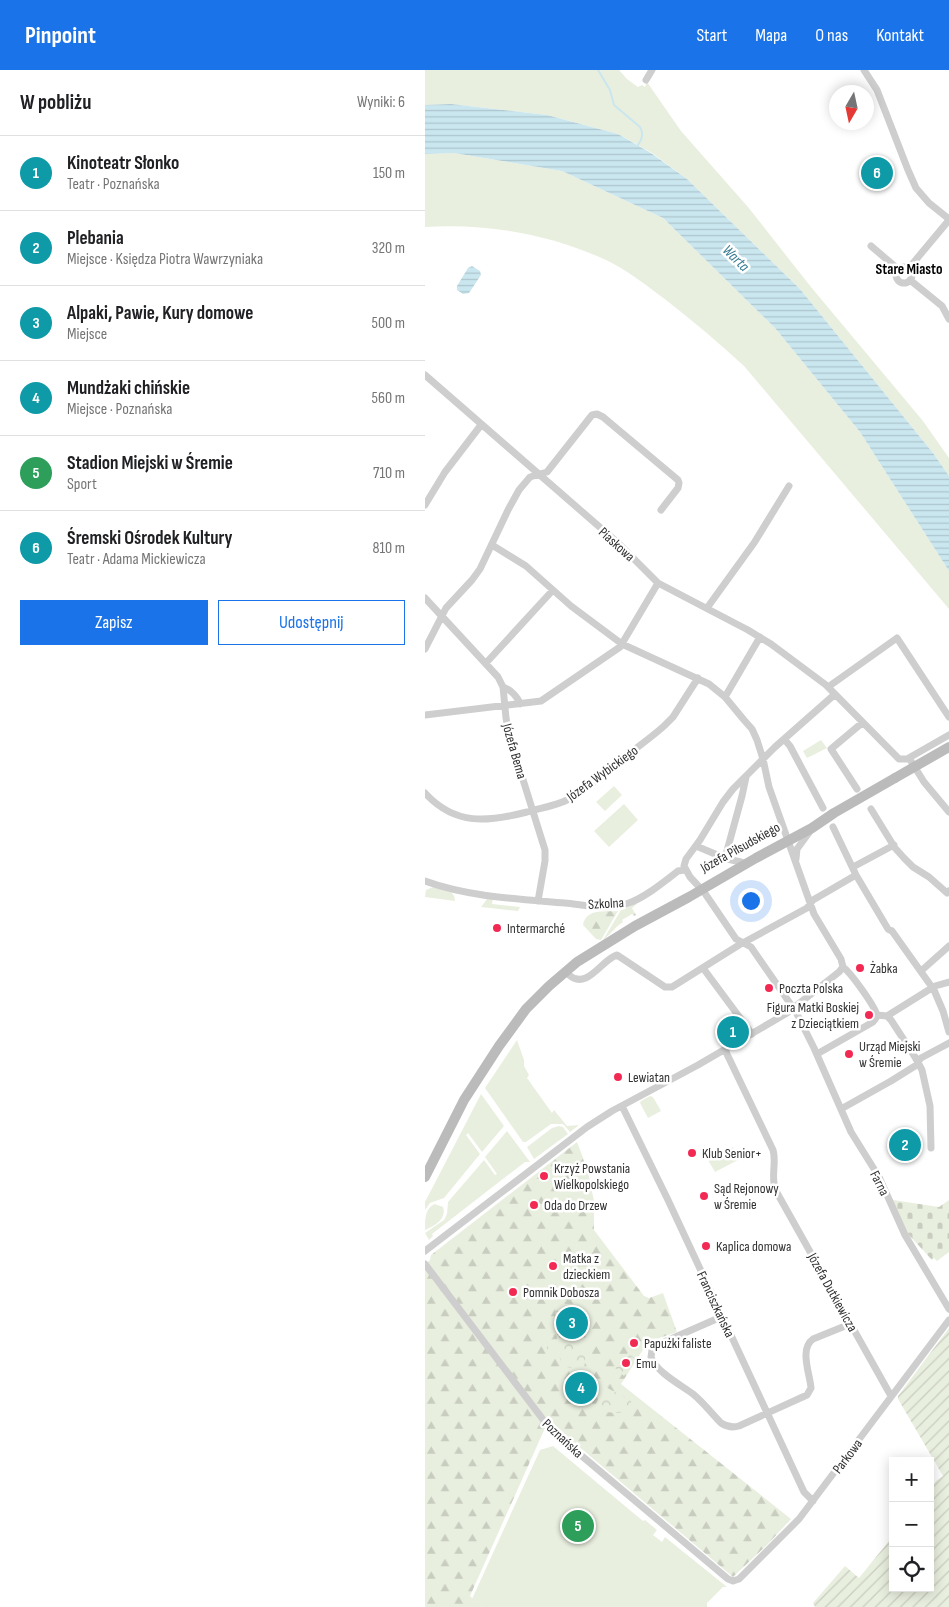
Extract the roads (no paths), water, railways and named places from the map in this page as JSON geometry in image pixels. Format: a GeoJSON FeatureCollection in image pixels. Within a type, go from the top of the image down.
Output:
{"type":"FeatureCollection","features":[{"type":"Feature","properties":{"kind":"street"},"geometry":{"type":"LineString","coordinates":[[646,80],[652,70]]}},
{"type":"Feature","properties":{"kind":"street"},"geometry":{"type":"LineString","coordinates":[[864,70],[877,90],[916,188],[929,203],[949,220],[909,268]]}},
{"type":"Feature","properties":{"kind":"street"},"geometry":{"type":"LineString","coordinates":[[871,246],[898,268]]}},
{"type":"Feature","properties":{"kind":"street"},"geometry":{"type":"LineString","coordinates":[[903,266],[909,268],[912,274],[910,280],[904,283],[897,280],[895,275],[898,268],[903,266]]}},
{"type":"Feature","properties":{"kind":"street"},"geometry":{"type":"LineString","coordinates":[[910,280],[942,306],[949,319]]}},
{"type":"Feature","properties":{"kind":"street","name":"Piaskowa"},"geometry":{"type":"LineString","coordinates":[[425,375],[629,553],[658,583],[760,637],[827,687],[897,758],[902,760],[909,758]]}},
{"type":"Feature","properties":{"kind":"street"},"geometry":{"type":"LineString","coordinates":[[425,650],[449,605],[477,573],[519,490],[530,477],[547,472],[590,416],[597,414],[603,417],[678,480],[678,488],[661,510]]}},
{"type":"Feature","properties":{"kind":"street"},"geometry":{"type":"LineString","coordinates":[[425,505],[445,472],[481,425]]}},
{"type":"Feature","properties":{"kind":"street"},"geometry":{"type":"LineString","coordinates":[[707,608],[754,543],[789,486]]}},
{"type":"Feature","properties":{"kind":"street"},"geometry":{"type":"LineString","coordinates":[[492,545],[527,566],[571,606],[622,644],[698,678],[716,689],[752,729],[763,759],[769,787],[815,916],[842,961],[843,967],[877,1014],[887,1016],[891,1020],[918,1062],[929,1102],[931,1148]]}},
{"type":"Feature","properties":{"kind":"street"},"geometry":{"type":"LineString","coordinates":[[425,715],[541,701],[607,657],[622,644],[658,583]]}},
{"type":"Feature","properties":{"kind":"street"},"geometry":{"type":"LineString","coordinates":[[486,663],[553,590]]}},
{"type":"Feature","properties":{"kind":"street","name":"Józefa Bema"},"geometry":{"type":"LineString","coordinates":[[425,598],[486,663],[500,679],[503,687],[506,723],[546,854],[538,901]]}},
{"type":"Feature","properties":{"kind":"street"},"geometry":{"type":"LineString","coordinates":[[725,697],[760,637]]}},
{"type":"Feature","properties":{"kind":"street"},"geometry":{"type":"LineString","coordinates":[[827,687],[897,638],[949,717]]}},
{"type":"Feature","properties":{"kind":"street","name":"Józefa Wybickiego"},"geometry":{"type":"LineString","coordinates":[[425,793],[446,811],[469,819],[479,820],[499,818],[564,801],[598,780],[668,723],[698,678]]}},
{"type":"Feature","properties":{"kind":"street"},"geometry":{"type":"LineString","coordinates":[[503,687],[506,687],[514,695],[520,704]]}},
{"type":"Feature","properties":{"kind":"street"},"geometry":{"type":"LineString","coordinates":[[743,943],[736,939],[701,888],[685,870],[685,861],[723,802],[736,786],[834,694]]}},
{"type":"Feature","properties":{"kind":"street"},"geometry":{"type":"LineString","coordinates":[[857,789],[831,749],[863,724]]}},
{"type":"Feature","properties":{"kind":"street"},"geometry":{"type":"LineString","coordinates":[[949,735],[909,758],[924,782],[949,812]]}},
{"type":"Feature","properties":{"kind":"street"},"geometry":{"type":"LineString","coordinates":[[784,739],[790,746],[823,808]]}},
{"type":"Feature","properties":{"kind":"street","name":"Józefa Piłsudskiego"},"geometry":{"type":"LineString","coordinates":[[701,888],[741,862],[812,828],[834,813],[949,747]]}},
{"type":"Feature","properties":{"kind":"street"},"geometry":{"type":"LineString","coordinates":[[725,858],[746,777]]}},
{"type":"Feature","properties":{"kind":"street"},"geometry":{"type":"LineString","coordinates":[[871,809],[894,846],[911,865],[948,892]]}},
{"type":"Feature","properties":{"kind":"street","name":"Józefa Piłsudskiego"},"geometry":{"type":"LineString","coordinates":[[425,1177],[464,1100],[499,1046],[526,1009],[543,991],[577,962],[604,945],[788,839],[819,818],[834,813]]}},
{"type":"Feature","properties":{"kind":"street"},"geometry":{"type":"LineString","coordinates":[[833,827],[856,875],[888,928],[893,931],[933,988],[949,1032]]}},
{"type":"Feature","properties":{"kind":"street"},"geometry":{"type":"LineString","coordinates":[[796,859],[797,848],[812,828]]}},
{"type":"Feature","properties":{"kind":"street"},"geometry":{"type":"LineString","coordinates":[[696,846],[725,858],[741,862]]}},
{"type":"Feature","properties":{"kind":"street"},"geometry":{"type":"LineString","coordinates":[[853,868],[894,846]]}},
{"type":"Feature","properties":{"kind":"street","name":"Szkolna"},"geometry":{"type":"LineString","coordinates":[[425,881],[460,890],[538,901],[594,906],[625,904],[635,900],[678,871],[685,870]]}},
{"type":"Feature","properties":{"kind":"street"},"geometry":{"type":"LineString","coordinates":[[569,975],[575,979],[582,980],[605,964],[614,955],[617,955],[663,986],[670,988],[743,943],[807,908],[811,903],[856,875]]}},
{"type":"Feature","properties":{"kind":"street","name":"Farna"},"geometry":{"type":"LineString","coordinates":[[743,943],[751,947],[793,1008],[817,1054],[851,1132],[879,1177],[905,1235],[949,1309]]}},
{"type":"Feature","properties":{"kind":"street","name":"Józefa Piłsudskiego"},"geometry":{"type":"LineString","coordinates":[[499,1046],[543,999],[604,945]]}},
{"type":"Feature","properties":{"kind":"street"},"geometry":{"type":"LineString","coordinates":[[921,972],[949,946]]}},
{"type":"Feature","properties":{"kind":"street"},"geometry":{"type":"LineString","coordinates":[[425,1251],[587,1127],[787,1013],[843,967]]}},
{"type":"Feature","properties":{"kind":"street"},"geometry":{"type":"LineString","coordinates":[[703,968],[752,1034]]}},
{"type":"Feature","properties":{"kind":"street"},"geometry":{"type":"LineString","coordinates":[[887,1016],[933,988],[949,982]]}},
{"type":"Feature","properties":{"kind":"street"},"geometry":{"type":"LineString","coordinates":[[817,1054],[873,1022],[877,1014]]}},
{"type":"Feature","properties":{"kind":"street"},"geometry":{"type":"LineString","coordinates":[[841,1110],[913,1067],[921,1058],[949,1043]]}},
{"type":"Feature","properties":{"kind":"street","name":"Józefa Dutkiewicza"},"geometry":{"type":"LineString","coordinates":[[725,1050],[774,1152],[773,1181],[776,1191],[891,1396]]}},
{"type":"Feature","properties":{"kind":"street","name":"Franciszkańska"},"geometry":{"type":"LineString","coordinates":[[622,1106],[668,1200],[805,1494],[813,1501]]}},
{"type":"Feature","properties":{"kind":"street","name":"Poznańska"},"geometry":{"type":"LineString","coordinates":[[425,1264],[551,1430],[728,1579],[733,1581]]}},
{"type":"Feature","properties":{"kind":"street"},"geometry":{"type":"LineString","coordinates":[[721,1317],[657,1344],[651,1352],[651,1357],[652,1362],[694,1395],[726,1426],[739,1426],[805,1396],[810,1391],[811,1386],[806,1350],[809,1342],[850,1324]]}},
{"type":"Feature","properties":{"kind":"street","name":"Parkowa"},"geometry":{"type":"LineString","coordinates":[[733,1581],[739,1579],[793,1527],[949,1320]]}},
{"type":"Feature","properties":{"kind":"water","name":"Warta"},"geometry":{"type":"Polygon","coordinates":[[[451,104],[547,115],[618,134],[651,153],[687,179],[800,289],[933,453],[949,476],[949,571],[860,432],[775,328],[663,218],[562,171],[454,153],[425,154],[425,105],[451,104]]]}},
{"type":"Feature","properties":{"kind":"water"},"geometry":{"type":"Polygon","coordinates":[[[472,266],[480,271],[481,275],[469,293],[463,294],[457,290],[457,286],[468,268],[472,266]]]}},
{"type":"Feature","properties":{"kind":"waterway"},"geometry":{"type":"LineString","coordinates":[[598,70],[610,90],[614,105],[640,127],[642,136],[638,145]]}},
{"type":"Feature","properties":{"kind":"place","name":"Śremski Ośrodek Kultury"},"geometry":{"type":"Point","coordinates":[877,173]}},
{"type":"Feature","properties":{"kind":"place","name":"Intermarché"},"geometry":{"type":"Point","coordinates":[497,928]}},
{"type":"Feature","properties":{"kind":"place","name":"Żabka"},"geometry":{"type":"Point","coordinates":[860,968]}},
{"type":"Feature","properties":{"kind":"place","name":"Poczta Polska"},"geometry":{"type":"Point","coordinates":[769,988]}},
{"type":"Feature","properties":{"kind":"place","name":"Figura Matki Boskiej z Dzieciątkiem"},"geometry":{"type":"Point","coordinates":[869,1015]}},
{"type":"Feature","properties":{"kind":"place","name":"Kinoteatr Słonko"},"geometry":{"type":"Point","coordinates":[733,1032]}},
{"type":"Feature","properties":{"kind":"place","name":"Urząd Miejski w Śremie"},"geometry":{"type":"Point","coordinates":[849,1054]}},
{"type":"Feature","properties":{"kind":"place","name":"Lewiatan"},"geometry":{"type":"Point","coordinates":[618,1077]}},
{"type":"Feature","properties":{"kind":"place","name":"Plebania"},"geometry":{"type":"Point","coordinates":[905,1145]}},
{"type":"Feature","properties":{"kind":"place","name":"Klub Senior+"},"geometry":{"type":"Point","coordinates":[692,1153]}},
{"type":"Feature","properties":{"kind":"place","name":"Krzyż Powstania Wielkopolskiego"},"geometry":{"type":"Point","coordinates":[544,1176]}},
{"type":"Feature","properties":{"kind":"place","name":"Sąd Rejonowy w Śremie"},"geometry":{"type":"Point","coordinates":[704,1196]}},
{"type":"Feature","properties":{"kind":"place","name":"Oda do Drzew"},"geometry":{"type":"Point","coordinates":[534,1205]}},
{"type":"Feature","properties":{"kind":"place","name":"Kaplica domowa"},"geometry":{"type":"Point","coordinates":[706,1246]}},
{"type":"Feature","properties":{"kind":"place","name":"Matka z dzieckiem"},"geometry":{"type":"Point","coordinates":[553,1266]}},
{"type":"Feature","properties":{"kind":"place","name":"Pomnik Dobosza"},"geometry":{"type":"Point","coordinates":[513,1292]}},
{"type":"Feature","properties":{"kind":"place","name":"Alpaki, Pawie, Kury domowe"},"geometry":{"type":"Point","coordinates":[572,1323]}},
{"type":"Feature","properties":{"kind":"place","name":"Papużki faliste"},"geometry":{"type":"Point","coordinates":[634,1343]}},
{"type":"Feature","properties":{"kind":"place","name":"Emu"},"geometry":{"type":"Point","coordinates":[626,1363]}},
{"type":"Feature","properties":{"kind":"place","name":"Mundżaki chińskie"},"geometry":{"type":"Point","coordinates":[581,1388]}},
{"type":"Feature","properties":{"kind":"place","name":"Stadion Miejski w Śremie"},"geometry":{"type":"Point","coordinates":[578,1526]}},
{"type":"Feature","properties":{"kind":"district","name":"Stare Miasto"},"geometry":{"type":"Point","coordinates":[909,269]}}]}
